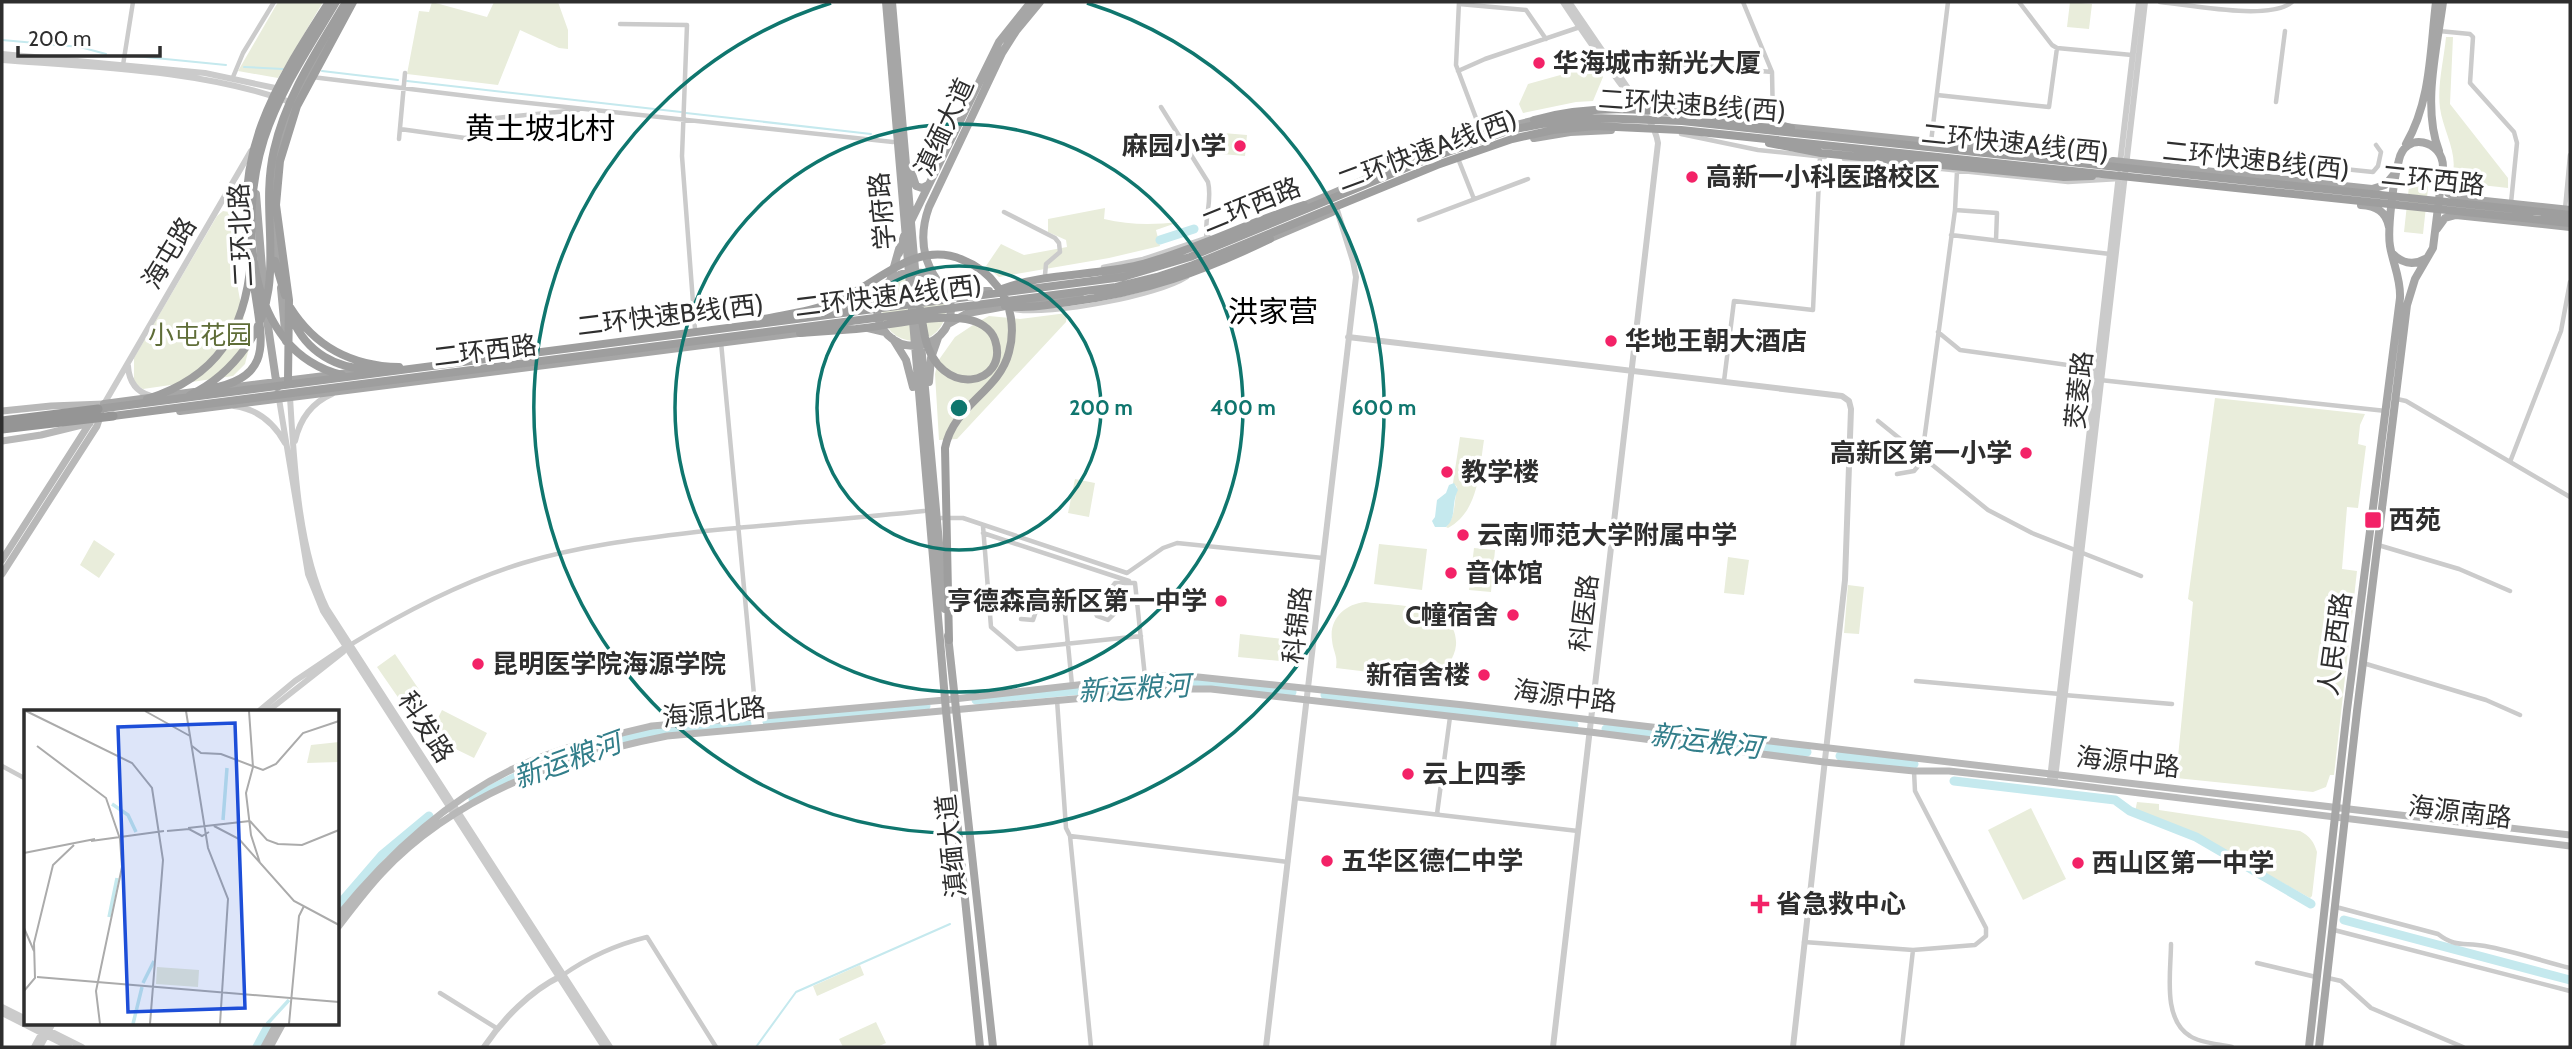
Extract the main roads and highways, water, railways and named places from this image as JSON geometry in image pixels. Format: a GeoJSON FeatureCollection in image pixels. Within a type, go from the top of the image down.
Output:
{"type":"FeatureCollection","features":[{"type":"Feature","properties":{"kind":"highway"},"geometry":{"type":"LineString","coordinates":[[101,406],[135,402],[172,390],[192,379],[217,357],[233,333],[245,304],[250,272],[255,181],[267,130],[332,2]]}},
{"type":"Feature","properties":{"kind":"highway"},"geometry":{"type":"LineString","coordinates":[[177,395],[229,385],[243,379],[253,370],[260,342],[244,212],[246,180],[253,148],[280,81],[332,2]]}},
{"type":"Feature","properties":{"kind":"highway"},"geometry":{"type":"LineString","coordinates":[[113,416],[154,408],[183,398],[217,378],[238,358],[259,326],[267,304],[271,266],[269,179],[281,127],[299,84],[350,2]]}},
{"type":"Feature","properties":{"kind":"highway"},"geometry":{"type":"LineString","coordinates":[[288,380],[288,287],[276,205],[277,180],[282,150],[303,94],[350,2]]}},
{"type":"Feature","properties":{"kind":"highway"},"geometry":{"type":"LineString","coordinates":[[1493,135],[1545,117],[1594,109],[1645,110],[1749,120],[1791,128]]}},
{"type":"Feature","properties":{"kind":"highway","name":"二环快速B线(西)"},"geometry":{"type":"LineString","coordinates":[[461,363],[697,330],[1123,277],[1189,257],[1493,135],[1577,119],[1656,119],[2569,218]]}},
{"type":"Feature","properties":{"kind":"highway","name":"二环快速A线(西)"},"geometry":{"type":"LineString","coordinates":[[439,374],[1124,285],[1192,265],[1462,155],[1537,133],[1577,127],[1613,126],[1721,134],[2569,218]]}},
{"type":"Feature","properties":{"kind":"highway"},"geometry":{"type":"LineString","coordinates":[[1721,134],[1821,153],[2069,178],[2092,176]]}},
{"type":"Feature","properties":{"kind":"highway"},"geometry":{"type":"LineString","coordinates":[[1002,289],[1031,281],[1110,271],[1169,256],[1259,220],[1347,192]]}},
{"type":"Feature","properties":{"kind":"highway"},"geometry":{"type":"LineString","coordinates":[[1005,306],[1031,307],[1126,294],[1186,276],[1332,210]]}},
{"type":"Feature","properties":{"kind":"highway"},"geometry":{"type":"LineString","coordinates":[[269,222],[277,272],[286,297],[302,324],[322,343],[342,355],[375,365],[412,367],[461,363]]}},
{"type":"Feature","properties":{"kind":"highway"},"geometry":{"type":"LineString","coordinates":[[253,223],[256,270],[266,309],[281,335],[302,356],[322,368],[350,377],[390,378],[439,374]]}},
{"type":"Feature","properties":{"kind":"highway"},"geometry":{"type":"LineString","coordinates":[[697,330],[828,305],[856,292],[901,263],[920,256],[949,255],[979,268],[993,281],[1006,300],[1011,322],[1010,346],[1006,362],[998,375],[962,411],[952,426],[944,454],[944,641]]}},
{"type":"Feature","properties":{"kind":"highway"},"geometry":{"type":"LineString","coordinates":[[760,333],[847,330],[878,327],[916,322],[929,320],[942,318],[969,320],[987,328],[995,341],[996,357],[986,373],[975,380],[961,381],[949,376],[937,365],[926,343],[923,324],[921,312],[919,300],[916,287]]}},
{"type":"Feature","properties":{"kind":"highway"},"geometry":{"type":"LineString","coordinates":[[289,308],[298,330],[317,352],[348,367],[376,369]]}},
{"type":"Feature","properties":{"kind":"highway"},"geometry":{"type":"LineString","coordinates":[[2,421],[101,406],[461,363]]}},
{"type":"Feature","properties":{"kind":"highway"},"geometry":{"type":"LineString","coordinates":[[2,429],[439,374]]}},
{"type":"Feature","properties":{"kind":"main road","name":"二环北路"},"geometry":{"type":"LineString","coordinates":[[279,399],[267,326],[256,199],[261,154],[279,96],[332,2]]}},
{"type":"Feature","properties":{"kind":"main road","name":"二环北路"},"geometry":{"type":"LineString","coordinates":[[290,397],[273,199],[277,157],[296,99],[350,2]]}},
{"type":"Feature","properties":{"kind":"main road","name":"学府路"},"geometry":{"type":"LineString","coordinates":[[886,2],[916,287],[934,541]]}},
{"type":"Feature","properties":{"kind":"main road","name":"学府路"},"geometry":{"type":"LineString","coordinates":[[886,2],[885,49],[900,231],[899,253],[890,281]]}},
{"type":"Feature","properties":{"kind":"main road","name":"学府路"},"geometry":{"type":"LineString","coordinates":[[892,2],[893,54],[934,541]]}},
{"type":"Feature","properties":{"kind":"main road"},"geometry":{"type":"LineString","coordinates":[[892,2],[901,47],[911,168],[916,186],[923,187],[930,182]]}},
{"type":"Feature","properties":{"kind":"main road","name":"滇缅大道"},"geometry":{"type":"LineString","coordinates":[[899,253],[909,224],[999,42],[1031,2]]}},
{"type":"Feature","properties":{"kind":"main road","name":"滇缅大道"},"geometry":{"type":"LineString","coordinates":[[939,281],[928,264],[924,249],[924,226],[929,207],[1002,53],[1040,2]]}},
{"type":"Feature","properties":{"kind":"main road","name":"人民西路"},"geometry":{"type":"LineString","coordinates":[[2309,1047],[2400,293],[2389,237],[2398,162],[2425,101],[2436,2]]}},
{"type":"Feature","properties":{"kind":"main road","name":"人民西路"},"geometry":{"type":"LineString","coordinates":[[2319,1047],[2408,296],[2434,242],[2443,167],[2433,131],[2431,110],[2443,2]]}},
{"type":"Feature","properties":{"kind":"main road","name":"二环西路"},"geometry":{"type":"LineString","coordinates":[[939,281],[962,291],[1002,289],[1130,271],[1179,257],[1207,241],[1247,229],[1482,134],[1543,119],[1594,113],[1645,114],[2094,159],[2122,171]]}},
{"type":"Feature","properties":{"kind":"main road","name":"二环西路"},"geometry":{"type":"LineString","coordinates":[[948,324],[964,314],[1125,289],[1167,279],[1332,210],[1459,161],[1513,143],[1554,134],[1604,130],[1681,134],[2092,176],[2122,171],[2141,172],[2569,218]]}},
{"type":"Feature","properties":{"kind":"main road"},"geometry":{"type":"LineString","coordinates":[[2402,152],[2412,143],[2426,142],[2437,149],[2442,157]]}},
{"type":"Feature","properties":{"kind":"main road"},"geometry":{"type":"LineString","coordinates":[[2122,171],[2380,187],[2391,180],[2398,162]]}},
{"type":"Feature","properties":{"kind":"main road"},"geometry":{"type":"LineString","coordinates":[[2443,167],[2444,184],[2450,194],[2457,198],[2511,204],[2569,218]]}},
{"type":"Feature","properties":{"kind":"main road"},"geometry":{"type":"LineString","coordinates":[[895,170],[903,175],[911,168]]}},
{"type":"Feature","properties":{"kind":"main road"},"geometry":{"type":"LineString","coordinates":[[2122,171],[2378,209],[2388,221],[2389,237]]}},
{"type":"Feature","properties":{"kind":"main road"},"geometry":{"type":"LineString","coordinates":[[2331,202],[2337,200],[2340,195],[2338,187],[2333,185]]}},
{"type":"Feature","properties":{"kind":"main road"},"geometry":{"type":"LineString","coordinates":[[2480,218],[2474,214],[2474,208],[2477,202],[2482,201]]}},
{"type":"Feature","properties":{"kind":"main road"},"geometry":{"type":"LineString","coordinates":[[2434,242],[2437,227],[2445,218],[2456,215],[2480,218],[2569,218]]}},
{"type":"Feature","properties":{"kind":"main road"},"geometry":{"type":"LineString","coordinates":[[2390,248],[2398,259],[2407,262],[2420,262],[2430,253]]}},
{"type":"Feature","properties":{"kind":"main road"},"geometry":{"type":"LineString","coordinates":[[938,338],[918,346],[902,344],[885,332],[877,313],[881,293],[890,281],[912,272],[927,274],[939,281],[950,303],[948,324],[932,351],[929,376],[944,518]]}},
{"type":"Feature","properties":{"kind":"main road"},"geometry":{"type":"LineString","coordinates":[[1002,289],[997,299],[1005,306]]}},
{"type":"Feature","properties":{"kind":"main road","name":"二环西路"},"geometry":{"type":"LineString","coordinates":[[101,406],[820,313],[859,304],[881,293]]}},
{"type":"Feature","properties":{"kind":"main road"},"geometry":{"type":"LineString","coordinates":[[820,313],[825,314],[828,319],[827,326],[823,329]]}},
{"type":"Feature","properties":{"kind":"main road","name":"二环西路"},"geometry":{"type":"LineString","coordinates":[[94,422],[823,329],[862,328],[885,332]]}},
{"type":"Feature","properties":{"kind":"main road","name":"滇缅大道"},"geometry":{"type":"LineString","coordinates":[[893,339],[905,357],[912,379],[924,511],[956,699],[993,1047]]}},
{"type":"Feature","properties":{"kind":"main road"},"geometry":{"type":"LineString","coordinates":[[912,379],[919,369],[926,371],[929,376]]}},
{"type":"Feature","properties":{"kind":"main road"},"geometry":{"type":"LineString","coordinates":[[2,411],[101,406]]}},
{"type":"Feature","properties":{"kind":"main road","name":"海屯路"},"geometry":{"type":"LineString","coordinates":[[2,574],[101,406]]}},
{"type":"Feature","properties":{"kind":"main road"},"geometry":{"type":"LineString","coordinates":[[2,441],[94,422]]}},
{"type":"Feature","properties":{"kind":"main road","name":"海屯路"},"geometry":{"type":"LineString","coordinates":[[2,561],[94,422]]}},
{"type":"Feature","properties":{"kind":"main road","name":"滇缅大道"},"geometry":{"type":"LineString","coordinates":[[934,541],[944,641],[945,700],[980,1047]]}},
{"type":"Feature","properties":{"kind":"main road","name":"海源中路"},"geometry":{"type":"LineString","coordinates":[[945,700],[1145,677],[1198,677],[1826,747],[2345,820]]}},
{"type":"Feature","properties":{"kind":"main road","name":"海源中路"},"geometry":{"type":"LineString","coordinates":[[946,710],[1057,699],[1211,689],[1590,732],[1824,762],[1914,771],[2052,779],[2347,808]]}},
{"type":"Feature","properties":{"kind":"main road","name":"海源北路"},"geometry":{"type":"LineString","coordinates":[[340,914],[380,868],[454,809],[513,769],[564,750],[652,726],[945,700]]}},
{"type":"Feature","properties":{"kind":"main road","name":"海源北路"},"geometry":{"type":"LineString","coordinates":[[340,924],[382,872],[454,809],[566,762],[602,750],[667,736],[946,710]]}},
{"type":"Feature","properties":{"kind":"main road","name":"海源南路"},"geometry":{"type":"LineString","coordinates":[[2347,808],[2570,835]]}},
{"type":"Feature","properties":{"kind":"main road","name":"海源南路"},"geometry":{"type":"LineString","coordinates":[[2345,820],[2570,846]]}},
{"type":"Feature","properties":{"kind":"main road"},"geometry":{"type":"LineString","coordinates":[[264,1047],[276,1024]]}},
{"type":"Feature","properties":{"kind":"main road"},"geometry":{"type":"LineString","coordinates":[[270,1047],[282,1024]]}},
{"type":"Feature","properties":{"kind":"water"},"geometry":{"type":"Polygon","coordinates":[[[1454,483],[1458,490],[1452,519],[1446,527],[1435,527],[1432,521],[1437,500],[1446,493],[1449,485],[1454,483]]]}},
{"type":"Feature","properties":{"kind":"waterway"},"geometry":{"type":"LineString","coordinates":[[2,40],[80,47],[106,54]]}},
{"type":"Feature","properties":{"kind":"waterway"},"geometry":{"type":"LineString","coordinates":[[135,56],[226,65]]}},
{"type":"Feature","properties":{"kind":"waterway"},"geometry":{"type":"LineString","coordinates":[[244,67],[283,69]]}},
{"type":"Feature","properties":{"kind":"waterway"},"geometry":{"type":"LineString","coordinates":[[322,71],[398,80]]}},
{"type":"Feature","properties":{"kind":"waterway"},"geometry":{"type":"LineString","coordinates":[[407,81],[681,112]]}},
{"type":"Feature","properties":{"kind":"waterway"},"geometry":{"type":"LineString","coordinates":[[686,113],[871,134]]}},
{"type":"Feature","properties":{"kind":"waterway"},"geometry":{"type":"LineString","coordinates":[[1160,240],[1194,229]]}},
{"type":"Feature","properties":{"kind":"waterway","name":"新运粮河"},"geometry":{"type":"LineString","coordinates":[[976,700],[1178,681],[1292,692]]}},
{"type":"Feature","properties":{"kind":"waterway","name":"新运粮河"},"geometry":{"type":"LineString","coordinates":[[1325,695],[1574,725]]}},
{"type":"Feature","properties":{"kind":"waterway"},"geometry":{"type":"LineString","coordinates":[[767,722],[926,706]]}},
{"type":"Feature","properties":{"kind":"waterway","name":"新运粮河"},"geometry":{"type":"LineString","coordinates":[[473,799],[551,761],[613,740],[691,728],[747,724]]}},
{"type":"Feature","properties":{"kind":"waterway","name":"新运粮河"},"geometry":{"type":"LineString","coordinates":[[1606,729],[1807,752]]}},
{"type":"Feature","properties":{"kind":"waterway","name":"新运粮河"},"geometry":{"type":"LineString","coordinates":[[1840,756],[1914,764]]}},
{"type":"Feature","properties":{"kind":"waterway"},"geometry":{"type":"LineString","coordinates":[[1954,781],[2115,800],[2130,811],[2196,837],[2311,904]]}},
{"type":"Feature","properties":{"kind":"waterway","name":"新运粮河"},"geometry":{"type":"LineString","coordinates":[[340,904],[382,855],[429,816]]}},
{"type":"Feature","properties":{"kind":"waterway"},"geometry":{"type":"LineString","coordinates":[[2344,920],[2570,980]]}},
{"type":"Feature","properties":{"kind":"waterway"},"geometry":{"type":"LineString","coordinates":[[756,1047],[796,992],[950,924]]}},
{"type":"Feature","properties":{"kind":"waterway","name":"新运粮河"},"geometry":{"type":"LineString","coordinates":[[257,1047],[269,1024]]}},
{"type":"Feature","properties":{"kind":"place","name":"华海城市新光大厦"},"geometry":{"type":"Point","coordinates":[1539,63]}},
{"type":"Feature","properties":{"kind":"place","name":"麻园小学"},"geometry":{"type":"Point","coordinates":[1240,146]}},
{"type":"Feature","properties":{"kind":"place","name":"高新一小科医路校区"},"geometry":{"type":"Point","coordinates":[1692,177]}},
{"type":"Feature","properties":{"kind":"place","name":"华地王朝大酒店"},"geometry":{"type":"Point","coordinates":[1611,341]}},
{"type":"Feature","properties":{"kind":"place","name":"高新区第一小学"},"geometry":{"type":"Point","coordinates":[2026,453]}},
{"type":"Feature","properties":{"kind":"place","name":"教学楼"},"geometry":{"type":"Point","coordinates":[1447,472]}},
{"type":"Feature","properties":{"kind":"place","name":"西苑"},"geometry":{"type":"Point","coordinates":[2373,520]}},
{"type":"Feature","properties":{"kind":"place","name":"云南师范大学附属中学"},"geometry":{"type":"Point","coordinates":[1463,535]}},
{"type":"Feature","properties":{"kind":"place","name":"音体馆"},"geometry":{"type":"Point","coordinates":[1451,573]}},
{"type":"Feature","properties":{"kind":"place","name":"亨德森高新区第一中学"},"geometry":{"type":"Point","coordinates":[1221,601]}},
{"type":"Feature","properties":{"kind":"place","name":"C幢宿舍"},"geometry":{"type":"Point","coordinates":[1513,615]}},
{"type":"Feature","properties":{"kind":"place","name":"昆明医学院海源学院"},"geometry":{"type":"Point","coordinates":[478,664]}},
{"type":"Feature","properties":{"kind":"place","name":"新宿舍楼"},"geometry":{"type":"Point","coordinates":[1484,675]}},
{"type":"Feature","properties":{"kind":"place","name":"云上四季"},"geometry":{"type":"Point","coordinates":[1408,774]}},
{"type":"Feature","properties":{"kind":"place","name":"五华区德仁中学"},"geometry":{"type":"Point","coordinates":[1327,861]}},
{"type":"Feature","properties":{"kind":"place","name":"西山区第一中学"},"geometry":{"type":"Point","coordinates":[2078,863]}},
{"type":"Feature","properties":{"kind":"place","name":"省急救中心"},"geometry":{"type":"Point","coordinates":[1760,904]}},
{"type":"Feature","properties":{"kind":"district","name":"黄土坡北村"},"geometry":{"type":"Point","coordinates":[540,129]}},
{"type":"Feature","properties":{"kind":"district","name":"洪家营"},"geometry":{"type":"Point","coordinates":[1273,312]}},
{"type":"Feature","properties":{"kind":"park label","name":"小屯花园"},"geometry":{"type":"Point","coordinates":[200,335]}}]}
